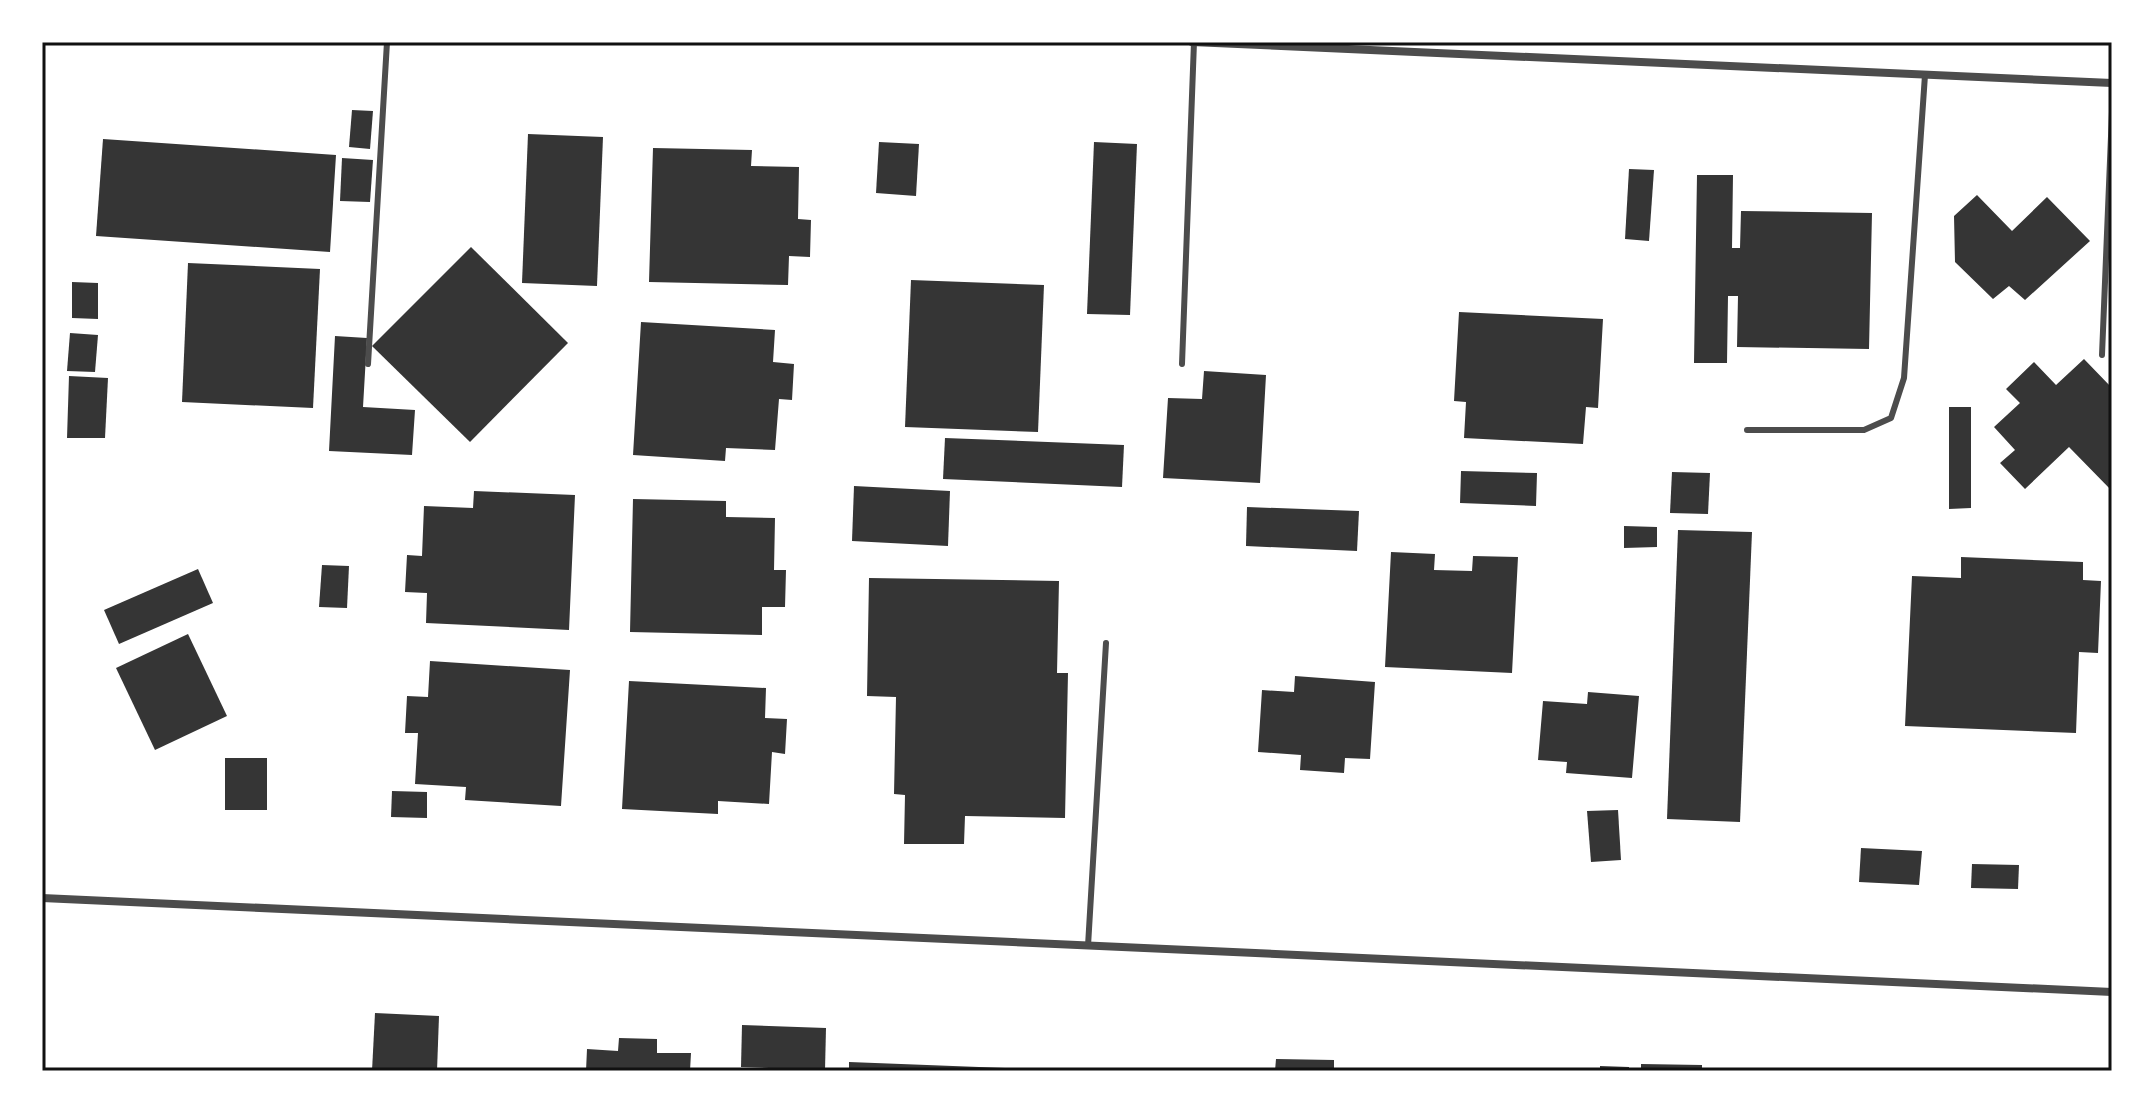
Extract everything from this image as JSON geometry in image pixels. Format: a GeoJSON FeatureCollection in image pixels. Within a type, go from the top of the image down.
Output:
{"type":"FeatureCollection","features":[{"type":"Feature","properties":{"kind":"street"},"geometry":{"type":"LineString","coordinates":[[1193,42],[2112,83]]}},
{"type":"Feature","properties":{"kind":"street"},"geometry":{"type":"LineString","coordinates":[[42,898],[2112,992]]}},
{"type":"Feature","properties":{"kind":"lane"},"geometry":{"type":"LineString","coordinates":[[368,364],[387,42]]}},
{"type":"Feature","properties":{"kind":"lane"},"geometry":{"type":"LineString","coordinates":[[1182,364],[1193,42]]}},
{"type":"Feature","properties":{"kind":"lane"},"geometry":{"type":"LineString","coordinates":[[1747,430],[1864,430],[1891,418],[1904,378],[1925,75]]}},
{"type":"Feature","properties":{"kind":"lane"},"geometry":{"type":"LineString","coordinates":[[2102,355],[2112,112]]}},
{"type":"Feature","properties":{"kind":"lane"},"geometry":{"type":"LineString","coordinates":[[1088,946],[1106,643]]}},
{"type":"Feature","properties":{"kind":"building"},"geometry":{"type":"Polygon","coordinates":[[[352,110],[373,111],[370,149],[349,147],[352,110]]]}},
{"type":"Feature","properties":{"kind":"building"},"geometry":{"type":"Polygon","coordinates":[[[528,134],[603,137],[597,286],[522,283],[528,134]]]}},
{"type":"Feature","properties":{"kind":"building"},"geometry":{"type":"Polygon","coordinates":[[[103,139],[336,155],[330,252],[96,236],[103,139]]]}},
{"type":"Feature","properties":{"kind":"building"},"geometry":{"type":"Polygon","coordinates":[[[879,142],[919,144],[916,196],[876,193],[879,142]]]}},
{"type":"Feature","properties":{"kind":"building"},"geometry":{"type":"Polygon","coordinates":[[[1094,142],[1137,144],[1130,315],[1087,314],[1094,142]]]}},
{"type":"Feature","properties":{"kind":"building"},"geometry":{"type":"Polygon","coordinates":[[[653,148],[752,150],[751,166],[799,167],[798,219],[811,220],[810,257],[789,256],[788,285],[649,282],[653,148]]]}},
{"type":"Feature","properties":{"kind":"building"},"geometry":{"type":"Polygon","coordinates":[[[342,158],[373,160],[370,202],[340,201],[342,158]]]}},
{"type":"Feature","properties":{"kind":"building"},"geometry":{"type":"Polygon","coordinates":[[[1629,169],[1654,170],[1649,241],[1625,239],[1629,169]]]}},
{"type":"Feature","properties":{"kind":"building"},"geometry":{"type":"Polygon","coordinates":[[[1697,175],[1733,175],[1732,248],[1740,248],[1741,211],[1872,213],[1869,349],[1737,347],[1738,296],[1728,296],[1727,363],[1694,363],[1697,175]]]}},
{"type":"Feature","properties":{"kind":"building"},"geometry":{"type":"Polygon","coordinates":[[[1977,195],[2012,231],[2047,197],[2090,241],[2025,300],[2009,286],[1993,299],[1955,262],[1954,216],[1977,195]]]}},
{"type":"Feature","properties":{"kind":"building"},"geometry":{"type":"Polygon","coordinates":[[[471,247],[568,343],[470,442],[372,346],[471,247]]]}},
{"type":"Feature","properties":{"kind":"building"},"geometry":{"type":"Polygon","coordinates":[[[188,263],[320,269],[313,408],[182,402],[188,263]]]}},
{"type":"Feature","properties":{"kind":"building"},"geometry":{"type":"Polygon","coordinates":[[[911,280],[1044,285],[1038,432],[905,427],[911,280]]]}},
{"type":"Feature","properties":{"kind":"building"},"geometry":{"type":"Polygon","coordinates":[[[72,282],[98,283],[98,319],[72,318],[72,282]]]}},
{"type":"Feature","properties":{"kind":"building"},"geometry":{"type":"Polygon","coordinates":[[[1459,312],[1603,319],[1598,408],[1586,407],[1583,444],[1464,438],[1466,402],[1454,401],[1459,312]]]}},
{"type":"Feature","properties":{"kind":"building"},"geometry":{"type":"Polygon","coordinates":[[[641,322],[775,330],[773,362],[794,364],[792,400],[779,399],[775,450],[726,448],[725,461],[633,455],[641,322]]]}},
{"type":"Feature","properties":{"kind":"building"},"geometry":{"type":"Polygon","coordinates":[[[70,333],[98,335],[95,372],[67,371],[70,333]]]}},
{"type":"Feature","properties":{"kind":"building"},"geometry":{"type":"Polygon","coordinates":[[[335,336],[367,338],[363,407],[415,410],[412,455],[329,451],[335,336]]]}},
{"type":"Feature","properties":{"kind":"building"},"geometry":{"type":"Polygon","coordinates":[[[2084,359],[2112,388],[2112,491],[2069,447],[2025,489],[2000,463],[2015,450],[1994,427],[2020,403],[2006,389],[2034,362],[2056,385],[2084,359]]]}},
{"type":"Feature","properties":{"kind":"building"},"geometry":{"type":"Polygon","coordinates":[[[1204,371],[1266,375],[1260,483],[1163,478],[1168,398],[1202,399],[1204,371]]]}},
{"type":"Feature","properties":{"kind":"building"},"geometry":{"type":"Polygon","coordinates":[[[69,376],[108,378],[105,438],[67,438],[69,376]]]}},
{"type":"Feature","properties":{"kind":"building"},"geometry":{"type":"Polygon","coordinates":[[[1949,407],[1971,407],[1971,508],[1949,509],[1949,407]]]}},
{"type":"Feature","properties":{"kind":"building"},"geometry":{"type":"Polygon","coordinates":[[[945,438],[1124,445],[1122,487],[943,479],[945,438]]]}},
{"type":"Feature","properties":{"kind":"building"},"geometry":{"type":"Polygon","coordinates":[[[1461,471],[1537,473],[1536,506],[1460,503],[1461,471]]]}},
{"type":"Feature","properties":{"kind":"building"},"geometry":{"type":"Polygon","coordinates":[[[1672,472],[1710,473],[1708,514],[1670,513],[1672,472]]]}},
{"type":"Feature","properties":{"kind":"building"},"geometry":{"type":"Polygon","coordinates":[[[854,486],[950,491],[948,546],[852,541],[854,486]]]}},
{"type":"Feature","properties":{"kind":"building"},"geometry":{"type":"Polygon","coordinates":[[[474,491],[575,495],[569,630],[426,623],[427,593],[405,592],[407,555],[422,556],[424,506],[473,508],[474,491]]]}},
{"type":"Feature","properties":{"kind":"building"},"geometry":{"type":"Polygon","coordinates":[[[633,499],[726,501],[726,517],[775,518],[774,570],[786,570],[785,607],[762,607],[762,635],[630,632],[633,499]]]}},
{"type":"Feature","properties":{"kind":"building"},"geometry":{"type":"Polygon","coordinates":[[[1247,507],[1359,511],[1357,551],[1246,546],[1247,507]]]}},
{"type":"Feature","properties":{"kind":"building"},"geometry":{"type":"Polygon","coordinates":[[[1624,526],[1657,527],[1657,547],[1624,548],[1624,526]]]}},
{"type":"Feature","properties":{"kind":"building"},"geometry":{"type":"Polygon","coordinates":[[[1678,530],[1752,532],[1740,822],[1667,819],[1678,530]]]}},
{"type":"Feature","properties":{"kind":"building"},"geometry":{"type":"Polygon","coordinates":[[[1391,552],[1435,554],[1434,570],[1472,571],[1473,556],[1518,557],[1512,673],[1385,667],[1391,552]]]}},
{"type":"Feature","properties":{"kind":"building"},"geometry":{"type":"Polygon","coordinates":[[[1961,557],[2083,562],[2083,580],[2101,581],[2098,653],[2079,652],[2076,733],[1905,726],[1912,576],[1961,578],[1961,557]]]}},
{"type":"Feature","properties":{"kind":"building"},"geometry":{"type":"Polygon","coordinates":[[[322,565],[349,566],[347,608],[319,607],[322,565]]]}},
{"type":"Feature","properties":{"kind":"building"},"geometry":{"type":"Polygon","coordinates":[[[198,569],[213,603],[119,644],[104,610],[198,569]]]}},
{"type":"Feature","properties":{"kind":"building"},"geometry":{"type":"Polygon","coordinates":[[[869,578],[1059,581],[1057,673],[1068,673],[1065,818],[965,816],[964,844],[904,844],[905,795],[894,794],[896,697],[867,696],[869,578]]]}},
{"type":"Feature","properties":{"kind":"building"},"geometry":{"type":"Polygon","coordinates":[[[188,634],[227,716],[155,750],[116,668],[188,634]]]}},
{"type":"Feature","properties":{"kind":"building"},"geometry":{"type":"Polygon","coordinates":[[[430,661],[570,670],[561,806],[465,800],[466,787],[415,784],[418,733],[405,733],[407,696],[428,697],[430,661]]]}},
{"type":"Feature","properties":{"kind":"building"},"geometry":{"type":"Polygon","coordinates":[[[1295,676],[1375,682],[1370,759],[1345,758],[1344,773],[1300,770],[1301,755],[1258,752],[1262,690],[1294,692],[1295,676]]]}},
{"type":"Feature","properties":{"kind":"building"},"geometry":{"type":"Polygon","coordinates":[[[629,681],[766,688],[765,718],[787,719],[785,754],[772,752],[769,804],[718,801],[718,814],[622,809],[629,681]]]}},
{"type":"Feature","properties":{"kind":"building"},"geometry":{"type":"Polygon","coordinates":[[[1588,692],[1639,696],[1632,778],[1566,773],[1567,762],[1538,760],[1543,701],[1587,704],[1588,692]]]}},
{"type":"Feature","properties":{"kind":"building"},"geometry":{"type":"Polygon","coordinates":[[[225,758],[267,758],[267,810],[225,810],[225,758]]]}},
{"type":"Feature","properties":{"kind":"building"},"geometry":{"type":"Polygon","coordinates":[[[392,791],[427,792],[427,818],[391,817],[392,791]]]}},
{"type":"Feature","properties":{"kind":"building"},"geometry":{"type":"Polygon","coordinates":[[[1618,810],[1621,860],[1591,862],[1587,811],[1618,810]]]}},
{"type":"Feature","properties":{"kind":"building"},"geometry":{"type":"Polygon","coordinates":[[[1861,848],[1922,851],[1919,885],[1859,882],[1861,848]]]}},
{"type":"Feature","properties":{"kind":"building"},"geometry":{"type":"Polygon","coordinates":[[[1972,864],[2019,865],[2018,889],[1971,888],[1972,864]]]}},
{"type":"Feature","properties":{"kind":"building"},"geometry":{"type":"Polygon","coordinates":[[[375,1013],[439,1016],[437,1071],[372,1071],[375,1013]]]}},
{"type":"Feature","properties":{"kind":"building"},"geometry":{"type":"Polygon","coordinates":[[[742,1025],[826,1028],[825,1070],[741,1067],[742,1025]]]}},
{"type":"Feature","properties":{"kind":"building"},"geometry":{"type":"Polygon","coordinates":[[[619,1038],[657,1039],[657,1053],[691,1053],[690,1071],[586,1071],[587,1049],[618,1051],[619,1038]]]}},
{"type":"Feature","properties":{"kind":"building"},"geometry":{"type":"Polygon","coordinates":[[[1276,1059],[1334,1060],[1334,1071],[1275,1071],[1276,1059]]]}},
{"type":"Feature","properties":{"kind":"building"},"geometry":{"type":"Polygon","coordinates":[[[849,1062],[1005,1068],[1005,1071],[849,1071],[849,1062]]]}},
{"type":"Feature","properties":{"kind":"building"},"geometry":{"type":"Polygon","coordinates":[[[1641,1064],[1702,1065],[1702,1071],[1641,1071],[1641,1064]]]}},
{"type":"Feature","properties":{"kind":"building"},"geometry":{"type":"Polygon","coordinates":[[[1600,1066],[1629,1067],[1629,1071],[1600,1071],[1600,1066]]]}}]}
